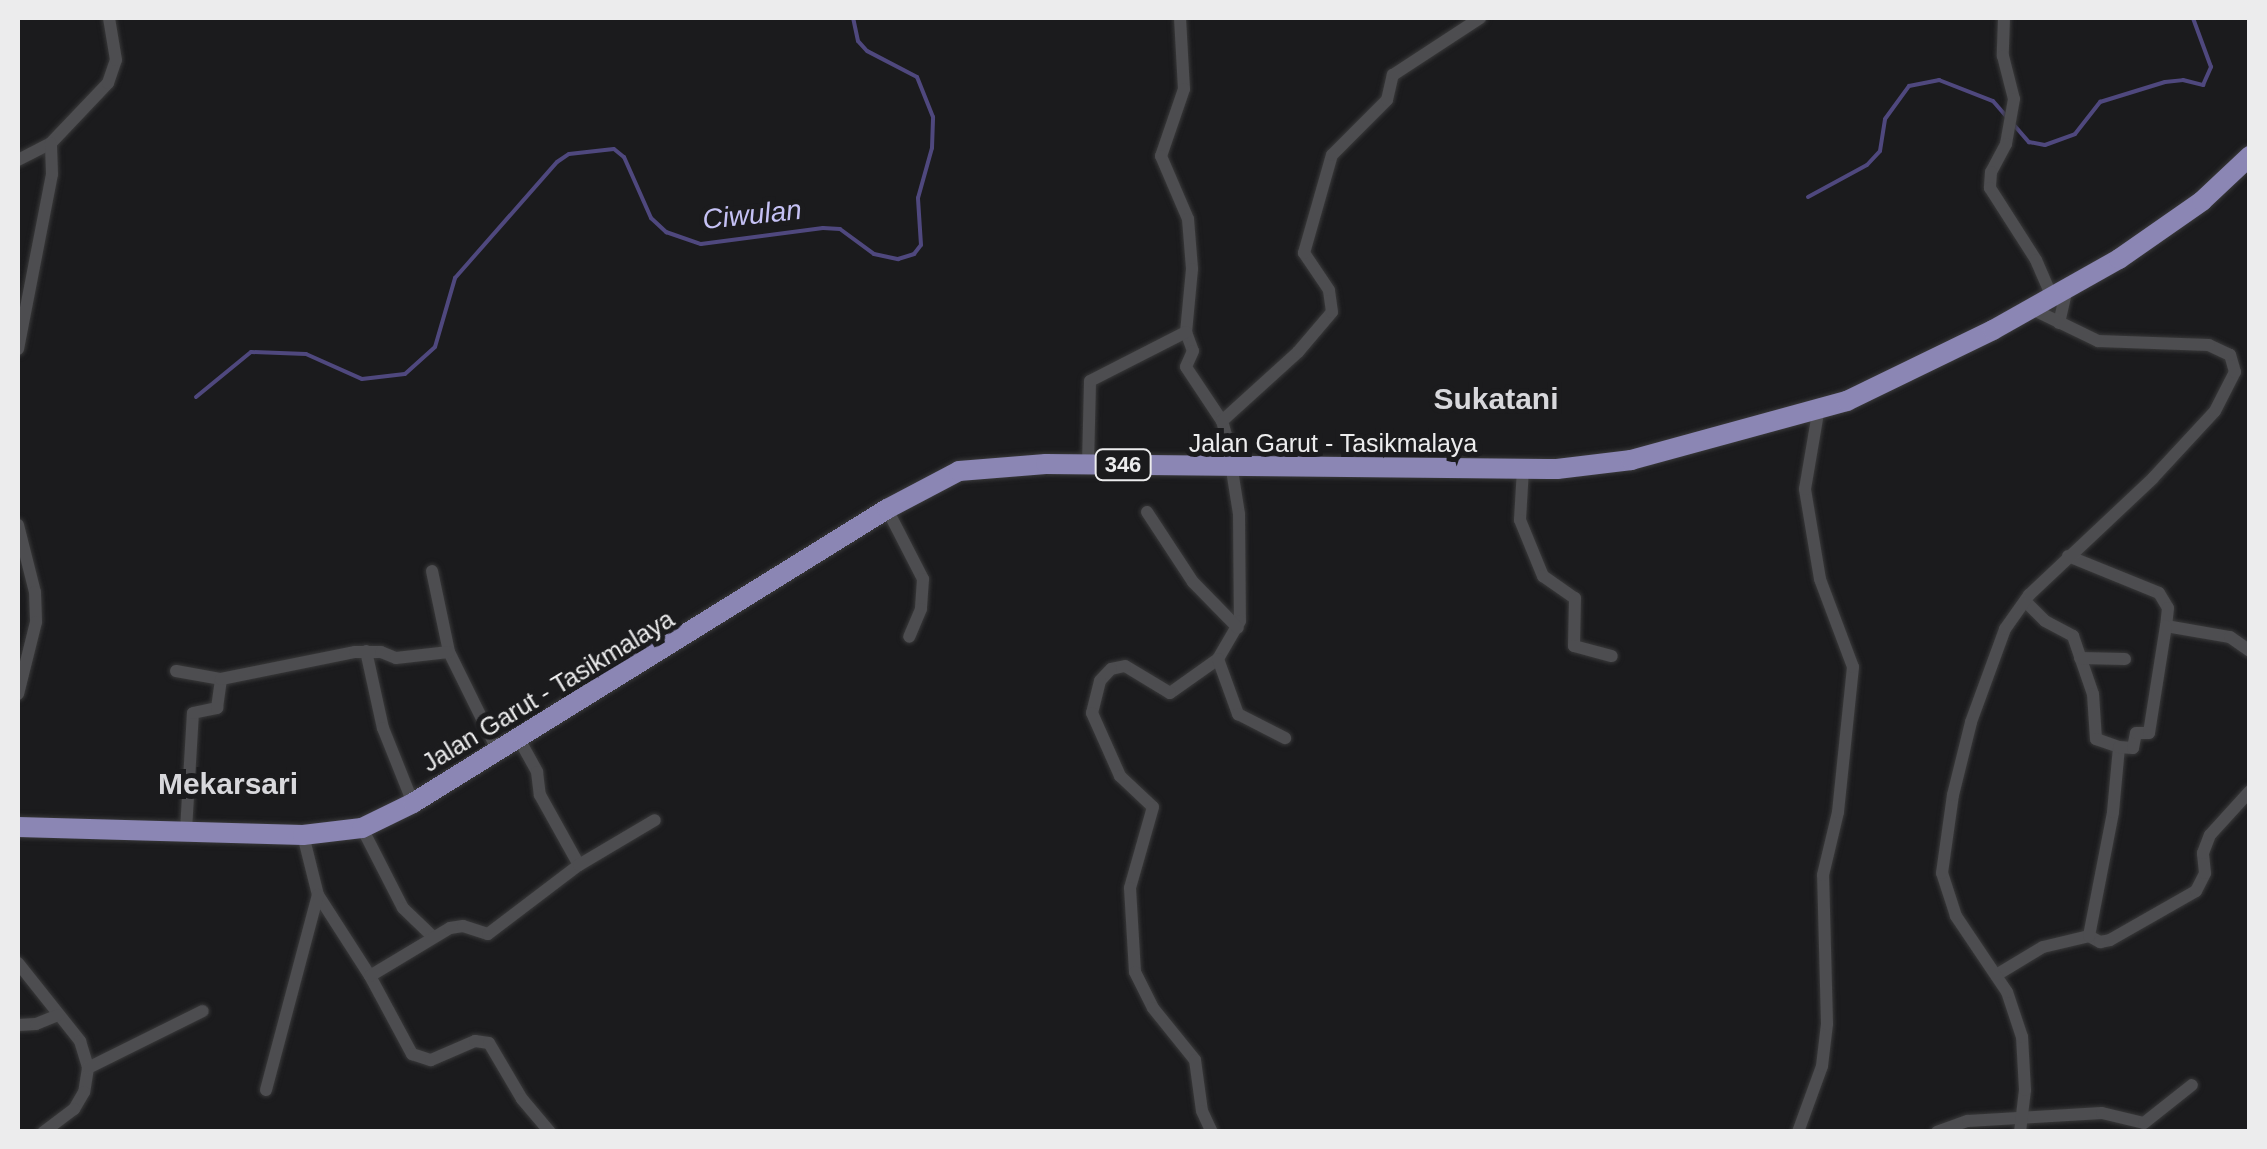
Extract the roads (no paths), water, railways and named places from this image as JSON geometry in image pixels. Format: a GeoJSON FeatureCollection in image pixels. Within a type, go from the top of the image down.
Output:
{"type":"FeatureCollection","features":[{"type":"Feature","properties":{"kind":"main road","name":"Jalan Garut - Tasikmalaya"},"geometry":{"type":"LineString","coordinates":[[18,827],[303,836],[362,828],[413,803],[887,510],[959,471],[1007,465],[1088,464],[1523,469],[1631,460],[1869,393],[2059,293],[2178,219],[2250,156]]}},
{"type":"Feature","properties":{"kind":"street"},"geometry":{"type":"LineString","coordinates":[[18,160],[52,143],[98,98],[111,78],[116,60],[109,18]]}},
{"type":"Feature","properties":{"kind":"street"},"geometry":{"type":"LineString","coordinates":[[1180,18],[1184,90],[1160,153],[1188,219],[1192,269],[1186,332],[1194,350],[1187,371],[1222,421],[1239,514],[1238,628],[1218,659],[1167,694],[1126,666],[1111,669],[1100,680],[1092,713],[1120,776],[1153,807],[1130,888],[1135,972],[1152,1008],[1194,1060],[1202,1111],[1212,1132]]}},
{"type":"Feature","properties":{"kind":"street"},"geometry":{"type":"LineString","coordinates":[[1222,421],[1298,352],[1332,312],[1329,290],[1304,254],[1332,155],[1387,100],[1393,75],[1480,18]]}},
{"type":"Feature","properties":{"kind":"street"},"geometry":{"type":"LineString","coordinates":[[2004,18],[2002,56],[2015,90],[2010,131],[1991,172],[1990,188],[2059,293],[2059,323]]}},
{"type":"Feature","properties":{"kind":"street"},"geometry":{"type":"LineString","coordinates":[[18,349],[52,174],[52,143]]}},
{"type":"Feature","properties":{"kind":"street"},"geometry":{"type":"LineString","coordinates":[[2021,1126],[2022,1037],[1998,974],[1956,916],[1942,873],[1953,796],[1970,722],[2005,629],[2024,602],[2153,478],[2215,410],[2235,372],[2230,354],[2209,345],[2098,342],[2032,308]]}},
{"type":"Feature","properties":{"kind":"street"},"geometry":{"type":"LineString","coordinates":[[1088,464],[1090,380],[1186,332]]}},
{"type":"Feature","properties":{"kind":"street"},"geometry":{"type":"LineString","coordinates":[[1798,1132],[1822,1066],[1826,1038],[1824,875],[1838,812],[1853,667],[1820,579],[1806,488],[1820,407]]}},
{"type":"Feature","properties":{"kind":"street"},"geometry":{"type":"LineString","coordinates":[[1523,469],[1520,520],[1543,576],[1575,598],[1574,646],[1612,656]]}},
{"type":"Feature","properties":{"kind":"street"},"geometry":{"type":"LineString","coordinates":[[887,510],[923,579],[921,609],[908,636]]}},
{"type":"Feature","properties":{"kind":"street"},"geometry":{"type":"LineString","coordinates":[[1146,512],[1194,582],[1238,628]]}},
{"type":"Feature","properties":{"kind":"street"},"geometry":{"type":"LineString","coordinates":[[18,525],[35,592],[36,622],[18,690]]}},
{"type":"Feature","properties":{"kind":"street"},"geometry":{"type":"LineString","coordinates":[[2024,602],[2072,636],[2093,694],[2096,739],[2119,748],[2133,748],[2134,735],[2149,732],[2168,608],[2159,593],[2068,556]]}},
{"type":"Feature","properties":{"kind":"street"},"geometry":{"type":"LineString","coordinates":[[432,571],[449,652],[498,751]]}},
{"type":"Feature","properties":{"kind":"street"},"geometry":{"type":"LineString","coordinates":[[2166,626],[2230,638],[2250,651]]}},
{"type":"Feature","properties":{"kind":"street"},"geometry":{"type":"LineString","coordinates":[[176,671],[221,679],[366,652],[393,658],[449,652]]}},
{"type":"Feature","properties":{"kind":"street"},"geometry":{"type":"LineString","coordinates":[[366,652],[382,728],[413,803]]}},
{"type":"Feature","properties":{"kind":"street"},"geometry":{"type":"LineString","coordinates":[[2080,658],[2125,659]]}},
{"type":"Feature","properties":{"kind":"street"},"geometry":{"type":"LineString","coordinates":[[1218,659],[1238,714],[1285,738]]}},
{"type":"Feature","properties":{"kind":"street"},"geometry":{"type":"LineString","coordinates":[[186,830],[193,713],[216,710],[221,679]]}},
{"type":"Feature","properties":{"kind":"street"},"geometry":{"type":"LineString","coordinates":[[518,739],[537,772],[540,795],[579,865]]}},
{"type":"Feature","properties":{"kind":"street"},"geometry":{"type":"LineString","coordinates":[[2089,936],[2113,812],[2119,748]]}},
{"type":"Feature","properties":{"kind":"street"},"geometry":{"type":"LineString","coordinates":[[1998,974],[2042,947],[2089,936],[2100,942],[2110,940],[2196,891],[2205,873],[2203,854],[2210,835],[2250,791]]}},
{"type":"Feature","properties":{"kind":"street"},"geometry":{"type":"LineString","coordinates":[[370,976],[458,926],[488,934],[579,865],[655,820]]}},
{"type":"Feature","properties":{"kind":"street"},"geometry":{"type":"LineString","coordinates":[[362,828],[404,908],[434,937]]}},
{"type":"Feature","properties":{"kind":"street"},"geometry":{"type":"LineString","coordinates":[[303,836],[318,895],[370,976],[412,1054],[431,1060],[475,1041],[488,1043],[522,1099],[550,1132]]}},
{"type":"Feature","properties":{"kind":"street"},"geometry":{"type":"LineString","coordinates":[[266,1090],[318,895]]}},
{"type":"Feature","properties":{"kind":"street"},"geometry":{"type":"LineString","coordinates":[[18,963],[80,1041],[88,1068],[84,1092],[74,1108],[43,1132]]}},
{"type":"Feature","properties":{"kind":"street"},"geometry":{"type":"LineString","coordinates":[[88,1068],[203,1012]]}},
{"type":"Feature","properties":{"kind":"street"},"geometry":{"type":"LineString","coordinates":[[18,1025],[36,1024],[58,1015]]}},
{"type":"Feature","properties":{"kind":"street"},"geometry":{"type":"LineString","coordinates":[[1937,1132],[1968,1121],[2021,1126],[2102,1113],[2144,1124],[2192,1085]]}},
{"type":"Feature","properties":{"kind":"waterway","name":"Ciwulan"},"geometry":{"type":"LineString","coordinates":[[196,397],[251,352],[306,354],[362,379],[405,374],[435,347],[455,278],[557,162],[569,154],[614,149],[624,157],[651,218],[666,232],[701,244],[823,228],[840,229],[874,254],[898,259],[914,254],[921,245],[918,198],[932,148],[933,117],[917,77],[867,51],[858,41],[853,18]]}},
{"type":"Feature","properties":{"kind":"waterway"},"geometry":{"type":"LineString","coordinates":[[2014,125],[2029,142],[2045,145],[2075,134],[2100,102],[2165,82],[2183,80],[2203,85],[2211,67],[2193,18]]}},
{"type":"Feature","properties":{"kind":"waterway"},"geometry":{"type":"LineString","coordinates":[[1808,197],[1867,165],[1880,151],[1885,119],[1909,86],[1939,80],[1993,101],[2008,118]]}},
{"type":"Feature","properties":{"kind":"district","name":"Sukatani"},"geometry":{"type":"Point","coordinates":[1496,399]}},
{"type":"Feature","properties":{"kind":"district","name":"Mekarsari"},"geometry":{"type":"Point","coordinates":[228,784]}}]}
